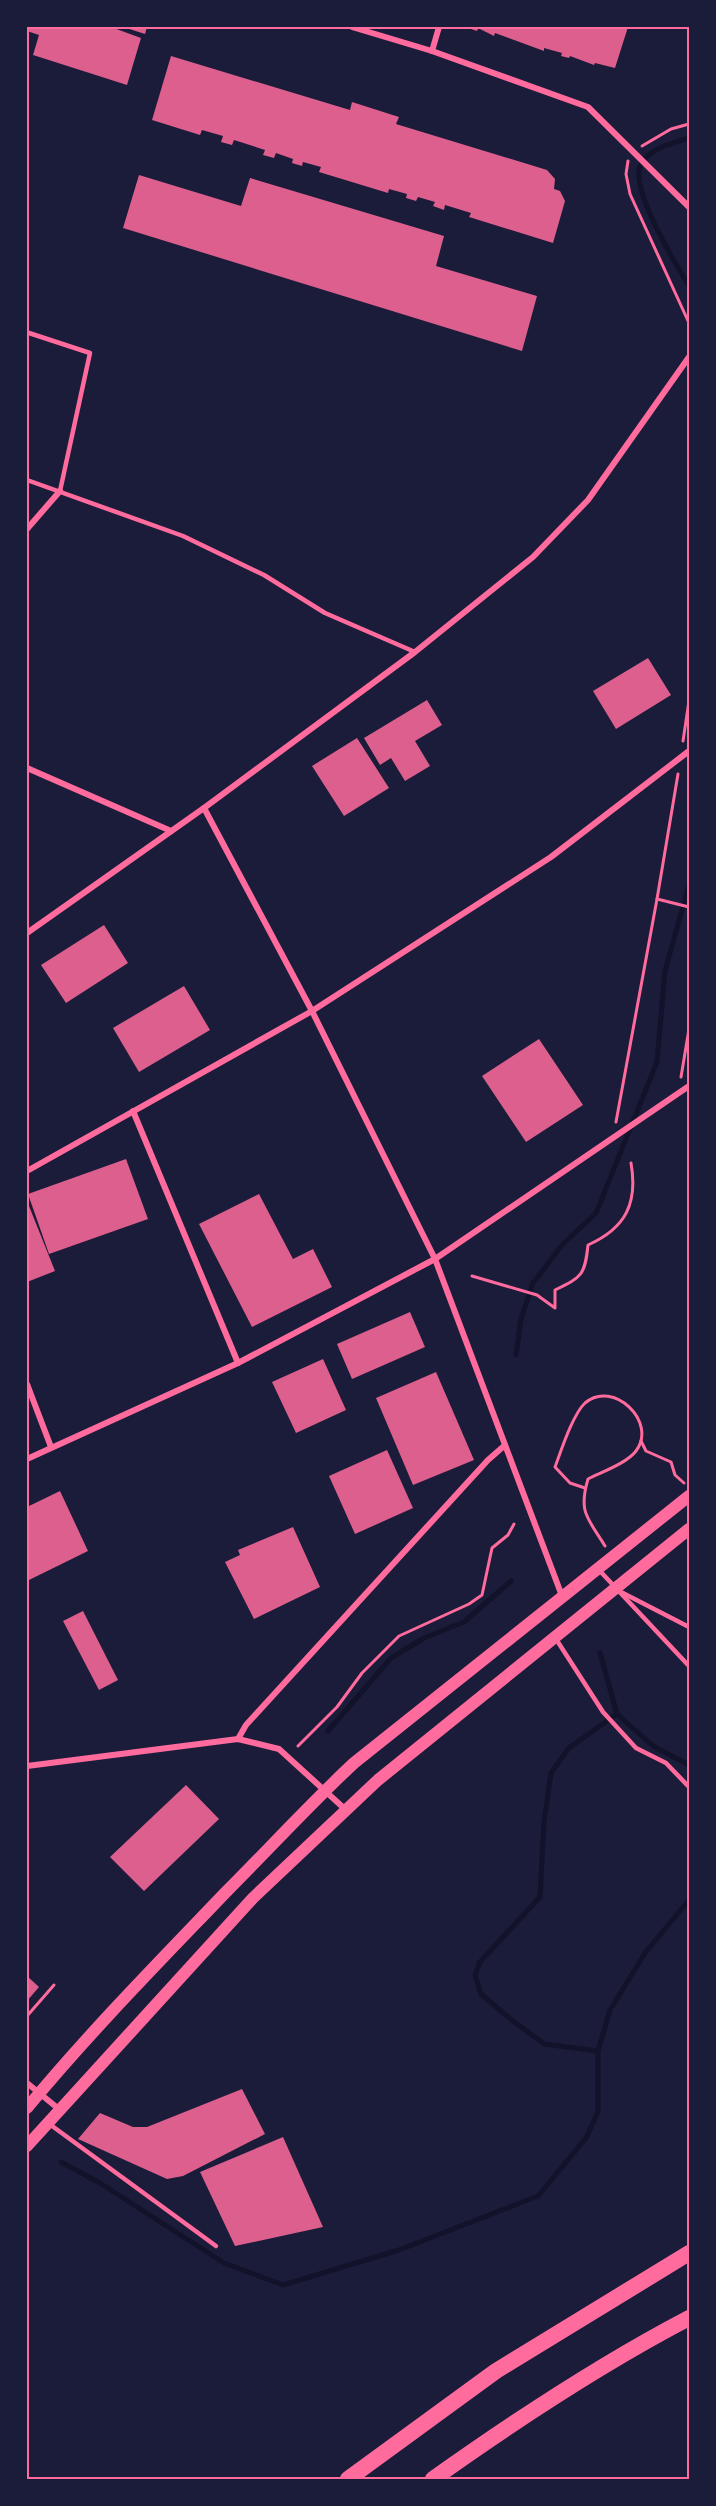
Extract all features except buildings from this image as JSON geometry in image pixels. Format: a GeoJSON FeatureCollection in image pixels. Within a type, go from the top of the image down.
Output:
{"type":"FeatureCollection","features":[{"type":"Feature","properties":{"kind":"highway"},"geometry":{"type":"LineString","coordinates":[[348,2479],[496,2371],[689,2253]]}},
{"type":"Feature","properties":{"kind":"highway"},"geometry":{"type":"LineString","coordinates":[[434,2479],[530,2410],[689,2318]]}},
{"type":"Feature","properties":{"kind":"main road"},"geometry":{"type":"LineString","coordinates":[[27,2108],[179,1941],[354,1763],[689,1496]]}},
{"type":"Feature","properties":{"kind":"main road"},"geometry":{"type":"LineString","coordinates":[[27,2146],[253,1898],[378,1779],[689,1529]]}},
{"type":"Feature","properties":{"kind":"street"},"geometry":{"type":"LineString","coordinates":[[352,27],[432,51],[588,107],[689,207]]}},
{"type":"Feature","properties":{"kind":"street"},"geometry":{"type":"LineString","coordinates":[[432,51],[439,27]]}},
{"type":"Feature","properties":{"kind":"street"},"geometry":{"type":"LineString","coordinates":[[27,933],[204,808],[415,652],[533,557],[588,500],[689,357]]}},
{"type":"Feature","properties":{"kind":"street"},"geometry":{"type":"LineString","coordinates":[[27,529],[60,491]]}},
{"type":"Feature","properties":{"kind":"street"},"geometry":{"type":"LineString","coordinates":[[27,1171],[312,1011],[551,857],[689,751]]}},
{"type":"Feature","properties":{"kind":"street"},"geometry":{"type":"LineString","coordinates":[[27,768],[171,831]]}},
{"type":"Feature","properties":{"kind":"street"},"geometry":{"type":"LineString","coordinates":[[204,808],[312,1011],[435,1259],[562,1596]]}},
{"type":"Feature","properties":{"kind":"street"},"geometry":{"type":"LineString","coordinates":[[27,1459],[237,1363],[435,1259],[689,1086]]}},
{"type":"Feature","properties":{"kind":"street"},"geometry":{"type":"LineString","coordinates":[[133,1111],[237,1363]]}},
{"type":"Feature","properties":{"kind":"street"},"geometry":{"type":"LineString","coordinates":[[27,1384],[51,1448]]}},
{"type":"Feature","properties":{"kind":"street"},"geometry":{"type":"LineString","coordinates":[[238,1739],[246,1725],[488,1460],[504,1446]]}},
{"type":"Feature","properties":{"kind":"street"},"geometry":{"type":"LineString","coordinates":[[27,1766],[238,1739],[279,1749],[326,1789],[346,1811]]}},
{"type":"Feature","properties":{"kind":"street"},"geometry":{"type":"LineString","coordinates":[[27,2083],[60,2110]]}},
{"type":"Feature","properties":{"kind":"lane"},"geometry":{"type":"LineString","coordinates":[[29,333],[90,353],[60,491]]}},
{"type":"Feature","properties":{"kind":"lane"},"geometry":{"type":"LineString","coordinates":[[27,480],[183,536],[264,575],[324,614],[415,652]]}},
{"type":"Feature","properties":{"kind":"lane"},"geometry":{"type":"LineString","coordinates":[[597,1568],[614,1589],[676,1650],[689,1666]]}},
{"type":"Feature","properties":{"kind":"lane"},"geometry":{"type":"LineString","coordinates":[[614,1589],[689,1627]]}},
{"type":"Feature","properties":{"kind":"lane"},"geometry":{"type":"LineString","coordinates":[[555,1636],[603,1712],[636,1748],[666,1763],[689,1787]]}},
{"type":"Feature","properties":{"kind":"lane"},"geometry":{"type":"LineString","coordinates":[[48,2123],[216,2246]]}},
{"type":"Feature","properties":{"kind":"path"},"geometry":{"type":"LineString","coordinates":[[637,150],[652,138],[689,124]]}},
{"type":"Feature","properties":{"kind":"path"},"geometry":{"type":"LineString","coordinates":[[629,157],[626,174],[630,194],[689,323]]}},
{"type":"Feature","properties":{"kind":"path"},"geometry":{"type":"LineString","coordinates":[[613,1139],[657,899],[689,701]]}},
{"type":"Feature","properties":{"kind":"path"},"geometry":{"type":"LineString","coordinates":[[657,899],[689,907]]}},
{"type":"Feature","properties":{"kind":"path"},"geometry":{"type":"LineString","coordinates":[[677,1095],[689,1029]]}},
{"type":"Feature","properties":{"kind":"path"},"geometry":{"type":"LineString","coordinates":[[472,1276],[537,1295],[555,1308],[555,1290],[580,1278],[586,1266],[588,1245],[617,1227],[630,1205],[635,1186],[631,1163]]}},
{"type":"Feature","properties":{"kind":"path"},"geometry":{"type":"LineString","coordinates":[[585,1488],[570,1483],[555,1467],[583,1404],[598,1396],[615,1397],[626,1403],[638,1418],[641,1441],[646,1451],[671,1462],[675,1475],[685,1483]]}},
{"type":"Feature","properties":{"kind":"path"},"geometry":{"type":"LineString","coordinates":[[605,1548],[584,1515],[582,1499],[588,1479],[635,1452],[641,1441]]}},
{"type":"Feature","properties":{"kind":"path"},"geometry":{"type":"LineString","coordinates":[[298,1746],[337,1707],[362,1673],[399,1636],[469,1604],[482,1594],[492,1548],[508,1535],[514,1524]]}},
{"type":"Feature","properties":{"kind":"path"},"geometry":{"type":"LineString","coordinates":[[27,2016],[54,1985]]}},
{"type":"Feature","properties":{"kind":"waterway"},"geometry":{"type":"LineString","coordinates":[[689,138],[662,147],[650,154],[641,164],[639,175],[641,189],[655,225],[689,286]]}},
{"type":"Feature","properties":{"kind":"waterway"},"geometry":{"type":"LineString","coordinates":[[516,1355],[521,1319],[533,1283],[562,1245],[596,1213],[657,1062],[665,971],[689,885]]}},
{"type":"Feature","properties":{"kind":"waterway"},"geometry":{"type":"LineString","coordinates":[[328,1731],[391,1658],[424,1638],[464,1622],[511,1581]]}},
{"type":"Feature","properties":{"kind":"waterway"},"geometry":{"type":"LineString","coordinates":[[600,1653],[617,1714],[653,1746],[689,1765]]}},
{"type":"Feature","properties":{"kind":"waterway"},"geometry":{"type":"LineString","coordinates":[[598,2051],[544,2044],[481,1994],[475,1975],[480,1962],[540,1897],[544,1822],[551,1773],[569,1748],[617,1714]]}},
{"type":"Feature","properties":{"kind":"waterway"},"geometry":{"type":"LineString","coordinates":[[61,2162],[100,2183],[224,2263],[283,2285],[399,2250],[538,2196],[586,2138],[598,2112],[598,2051],[610,2010],[645,1953],[689,1900]]}}]}
